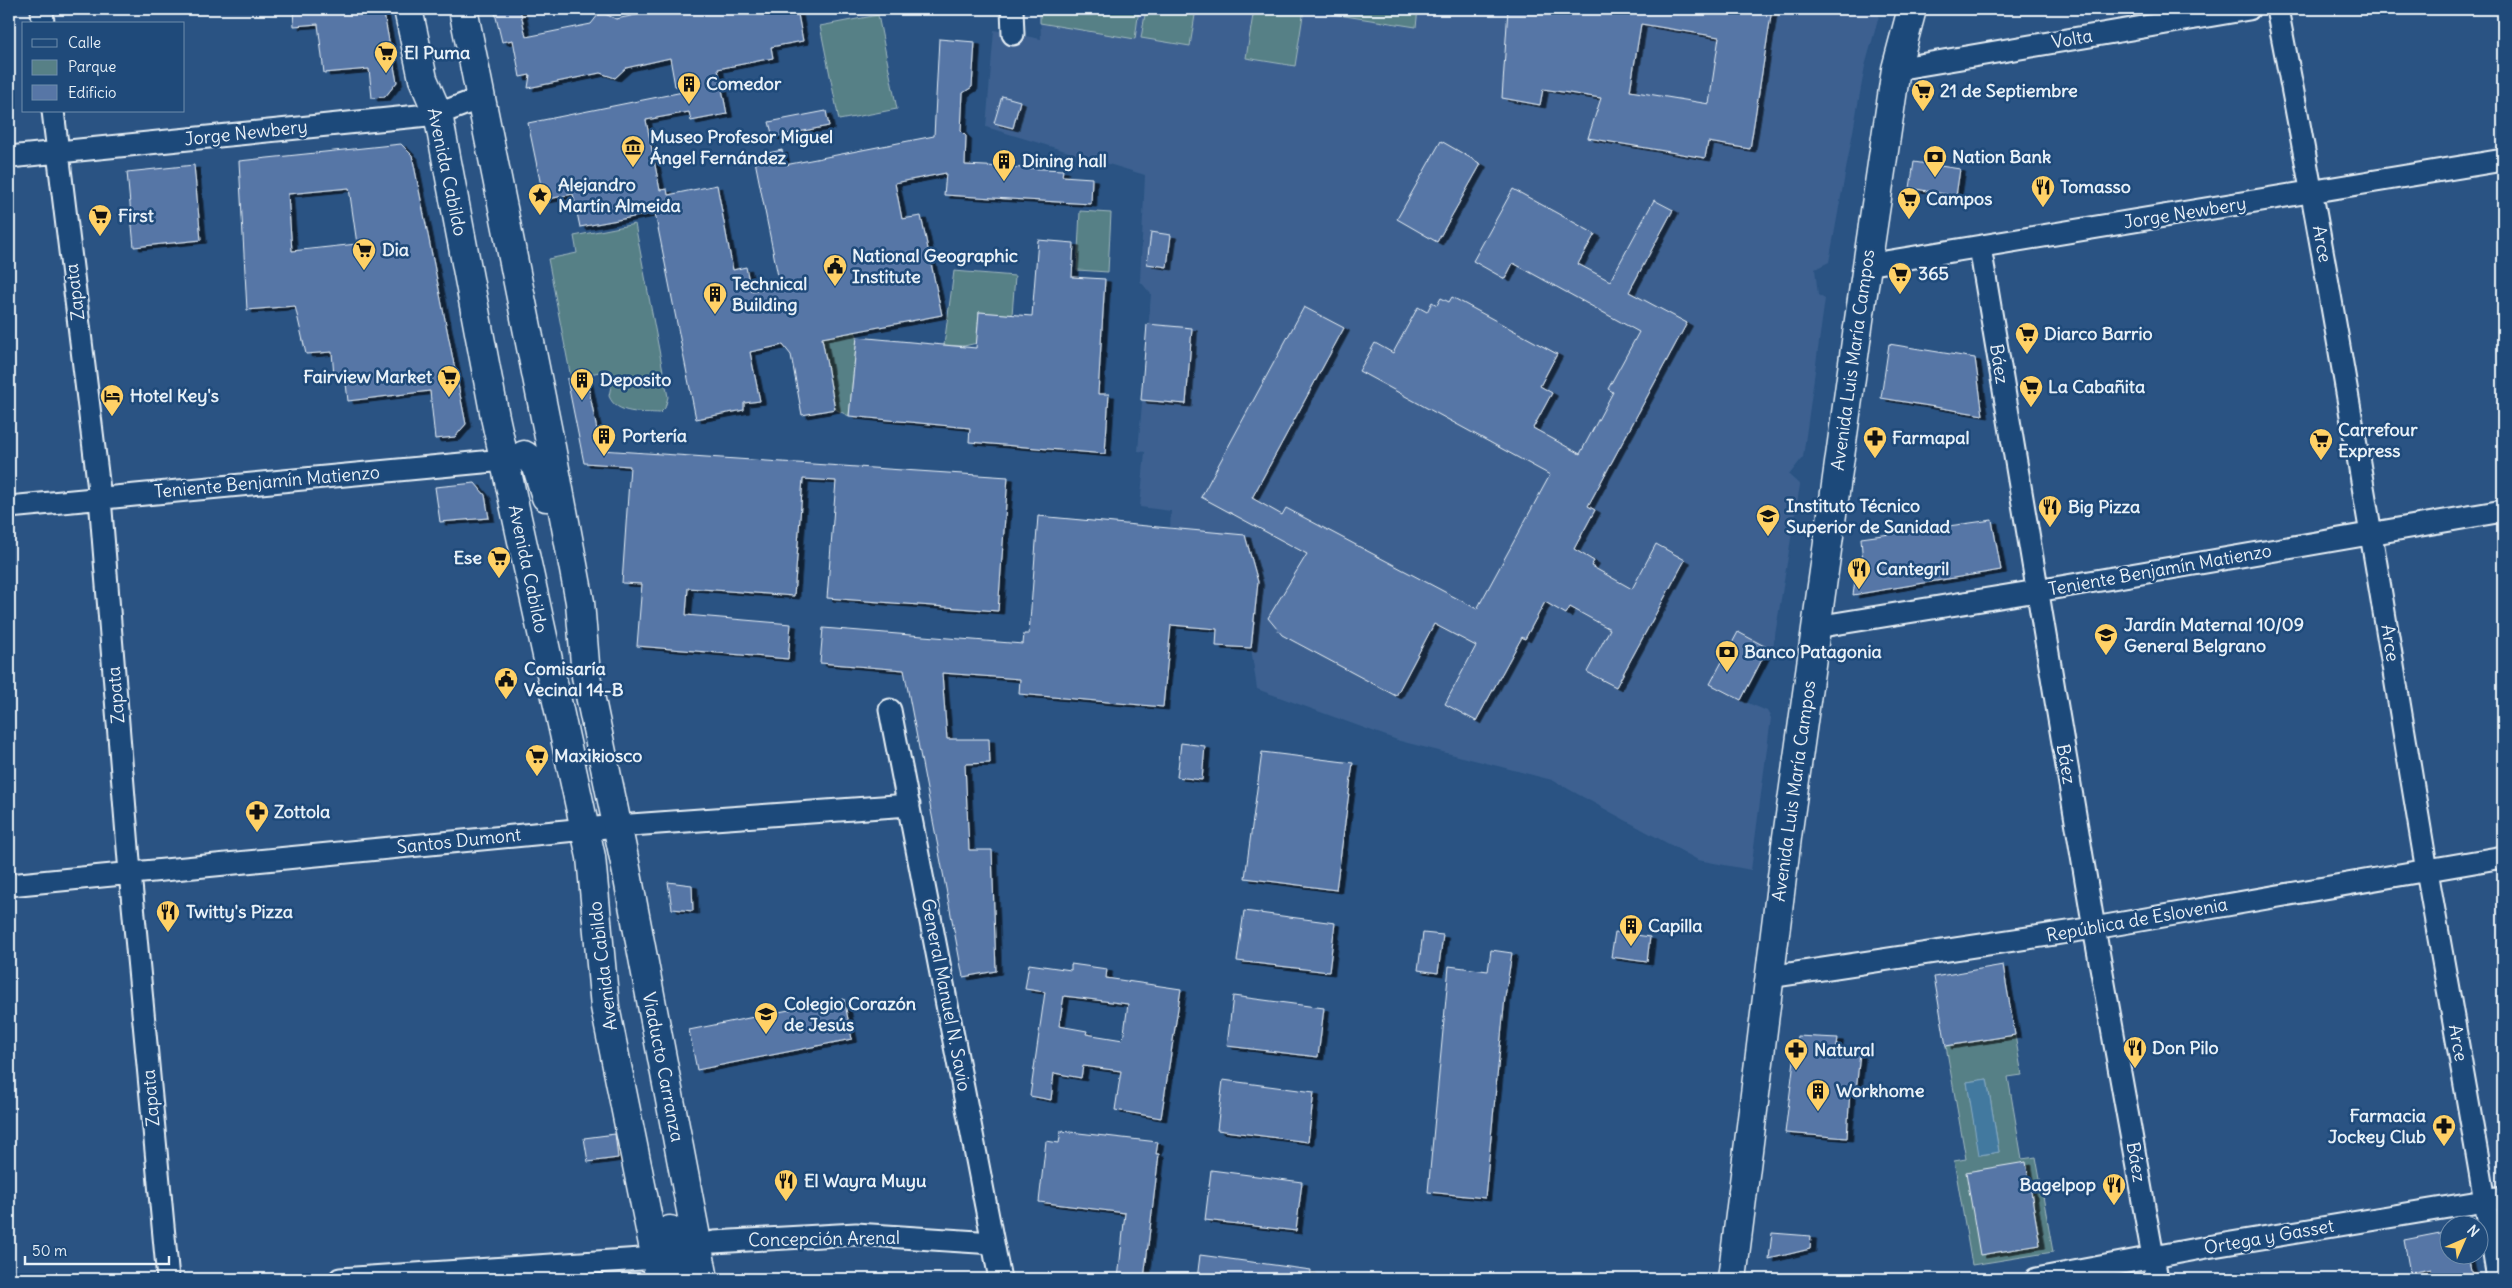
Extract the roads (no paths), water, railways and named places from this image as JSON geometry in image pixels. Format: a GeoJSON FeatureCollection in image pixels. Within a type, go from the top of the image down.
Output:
{"type":"FeatureCollection","features":[{"type":"Feature","properties":{"kind":"main road","name":"Avenida Cabildo"},"geometry":{"type":"LineString","coordinates":[[408,9],[423,79],[438,114],[514,457],[591,857],[605,1007],[658,1269]]}},
{"type":"Feature","properties":{"kind":"main road"},"geometry":{"type":"LineString","coordinates":[[463,9],[580,602],[586,676]]}},
{"type":"Feature","properties":{"kind":"main road","name":"Avenida Luis María Campos"},"geometry":{"type":"LineString","coordinates":[[1732,1279],[1816,627],[1867,265],[1896,69],[1912,9]]}},
{"type":"Feature","properties":{"kind":"main road"},"geometry":{"type":"LineString","coordinates":[[514,457],[536,464],[542,478],[564,588],[586,676],[624,858],[672,1030],[722,1279]]}},
{"type":"Feature","properties":{"kind":"main road","name":"Viaducto Carranza"},"geometry":{"type":"LineString","coordinates":[[591,857],[680,1279]]}},
{"type":"Feature","properties":{"kind":"main road","name":"Viaducto Carranza"},"geometry":{"type":"LineString","coordinates":[[624,858],[704,1279]]}},
{"type":"Feature","properties":{"kind":"street"},"geometry":{"type":"LineString","coordinates":[[42,9],[43,22]]}},
{"type":"Feature","properties":{"kind":"street"},"geometry":{"type":"LineString","coordinates":[[1012,9],[1013,34]]}},
{"type":"Feature","properties":{"kind":"street","name":"Volta"},"geometry":{"type":"LineString","coordinates":[[1896,69],[2249,9]]}},
{"type":"Feature","properties":{"kind":"street","name":"Arce"},"geometry":{"type":"LineString","coordinates":[[2277,9],[2313,192],[2372,532],[2427,870],[2494,1199],[2498,1279]]}},
{"type":"Feature","properties":{"kind":"street","name":"Jorge Newbery"},"geometry":{"type":"LineString","coordinates":[[9,157],[438,114],[481,98]]}},
{"type":"Feature","properties":{"kind":"street","name":"Zapata"},"geometry":{"type":"LineString","coordinates":[[53,112],[100,498],[130,873],[168,1279]]}},
{"type":"Feature","properties":{"kind":"street","name":"Jorge Newbery"},"geometry":{"type":"LineString","coordinates":[[1867,265],[2503,160]]}},
{"type":"Feature","properties":{"kind":"street","name":"Báez"},"geometry":{"type":"LineString","coordinates":[[1980,247],[2094,928],[2157,1279]]}},
{"type":"Feature","properties":{"kind":"street","name":"Teniente Benjamín Matienzo"},"geometry":{"type":"LineString","coordinates":[[9,507],[514,457]]}},
{"type":"Feature","properties":{"kind":"street","name":"Teniente Benjamín Matienzo"},"geometry":{"type":"LineString","coordinates":[[1816,627],[2037,592],[2372,532],[2503,511]]}},
{"type":"Feature","properties":{"kind":"street","name":"General Manuel N. Savio"},"geometry":{"type":"LineString","coordinates":[[890,710],[1000,1279]]}},
{"type":"Feature","properties":{"kind":"street","name":"Santos Dumont"},"geometry":{"type":"LineString","coordinates":[[9,885],[617,826],[909,805]]}},
{"type":"Feature","properties":{"kind":"street","name":"República de Eslovenia"},"geometry":{"type":"LineString","coordinates":[[1770,977],[2094,928],[2503,857]]}},
{"type":"Feature","properties":{"kind":"street","name":"Ortega y Gasset"},"geometry":{"type":"LineString","coordinates":[[2036,1279],[2494,1199]]}},
{"type":"Feature","properties":{"kind":"street","name":"Concepción Arenal"},"geometry":{"type":"LineString","coordinates":[[714,1242],[856,1234],[993,1243]]}},
{"type":"Feature","properties":{"kind":"street"},"geometry":{"type":"LineString","coordinates":[[340,1279],[658,1269]]}},
{"type":"Feature","properties":{"kind":"place","name":"El Puma"},"geometry":{"type":"Point","coordinates":[386,74]}},
{"type":"Feature","properties":{"kind":"place","name":"Comedor"},"geometry":{"type":"Point","coordinates":[689,105]}},
{"type":"Feature","properties":{"kind":"place","name":"21 de Septiembre"},"geometry":{"type":"Point","coordinates":[1923,112]}},
{"type":"Feature","properties":{"kind":"place","name":"Museo Profesor Miguel Ángel Fernández"},"geometry":{"type":"Point","coordinates":[633,168]}},
{"type":"Feature","properties":{"kind":"place","name":"Nation Bank"},"geometry":{"type":"Point","coordinates":[1935,178]}},
{"type":"Feature","properties":{"kind":"place","name":"Dining hall"},"geometry":{"type":"Point","coordinates":[1004,182]}},
{"type":"Feature","properties":{"kind":"place","name":"Tomasso"},"geometry":{"type":"Point","coordinates":[2043,208]}},
{"type":"Feature","properties":{"kind":"place","name":"Alejandro Martín Almeida"},"geometry":{"type":"Point","coordinates":[540,216]}},
{"type":"Feature","properties":{"kind":"place","name":"Campos"},"geometry":{"type":"Point","coordinates":[1909,220]}},
{"type":"Feature","properties":{"kind":"place","name":"First"},"geometry":{"type":"Point","coordinates":[100,237]}},
{"type":"Feature","properties":{"kind":"place","name":"Dia"},"geometry":{"type":"Point","coordinates":[364,271]}},
{"type":"Feature","properties":{"kind":"place","name":"National Geographic Institute"},"geometry":{"type":"Point","coordinates":[835,287]}},
{"type":"Feature","properties":{"kind":"place","name":"365"},"geometry":{"type":"Point","coordinates":[1900,295]}},
{"type":"Feature","properties":{"kind":"place","name":"Technical Building"},"geometry":{"type":"Point","coordinates":[715,315]}},
{"type":"Feature","properties":{"kind":"place","name":"Diarco Barrio"},"geometry":{"type":"Point","coordinates":[2027,355]}},
{"type":"Feature","properties":{"kind":"place","name":"Fairview Market"},"geometry":{"type":"Point","coordinates":[449,398]}},
{"type":"Feature","properties":{"kind":"place","name":"Deposito"},"geometry":{"type":"Point","coordinates":[582,401]}},
{"type":"Feature","properties":{"kind":"place","name":"La Cabañita"},"geometry":{"type":"Point","coordinates":[2031,408]}},
{"type":"Feature","properties":{"kind":"place","name":"Hotel Key's"},"geometry":{"type":"Point","coordinates":[112,417]}},
{"type":"Feature","properties":{"kind":"place","name":"Portería"},"geometry":{"type":"Point","coordinates":[604,457]}},
{"type":"Feature","properties":{"kind":"place","name":"Farmapal"},"geometry":{"type":"Point","coordinates":[1875,459]}},
{"type":"Feature","properties":{"kind":"place","name":"Carrefour Express"},"geometry":{"type":"Point","coordinates":[2321,461]}},
{"type":"Feature","properties":{"kind":"place","name":"Big Pizza"},"geometry":{"type":"Point","coordinates":[2050,528]}},
{"type":"Feature","properties":{"kind":"place","name":"Instituto Técnico Superior de Sanidad"},"geometry":{"type":"Point","coordinates":[1768,537]}},
{"type":"Feature","properties":{"kind":"place","name":"Ese"},"geometry":{"type":"Point","coordinates":[499,579]}},
{"type":"Feature","properties":{"kind":"place","name":"Cantegril"},"geometry":{"type":"Point","coordinates":[1859,590]}},
{"type":"Feature","properties":{"kind":"place","name":"Jardín Maternal 10/09 General Belgrano"},"geometry":{"type":"Point","coordinates":[2106,656]}},
{"type":"Feature","properties":{"kind":"place","name":"Banco Patagonia"},"geometry":{"type":"Point","coordinates":[1727,673]}},
{"type":"Feature","properties":{"kind":"place","name":"Comisaría Vecinal 14-B"},"geometry":{"type":"Point","coordinates":[506,700]}},
{"type":"Feature","properties":{"kind":"place","name":"Maxikiosco"},"geometry":{"type":"Point","coordinates":[537,777]}},
{"type":"Feature","properties":{"kind":"place","name":"Zottola"},"geometry":{"type":"Point","coordinates":[257,833]}},
{"type":"Feature","properties":{"kind":"place","name":"Twitty's Pizza"},"geometry":{"type":"Point","coordinates":[168,933]}},
{"type":"Feature","properties":{"kind":"place","name":"Capilla"},"geometry":{"type":"Point","coordinates":[1631,947]}},
{"type":"Feature","properties":{"kind":"place","name":"Colegio Corazón de Jesús"},"geometry":{"type":"Point","coordinates":[766,1035]}},
{"type":"Feature","properties":{"kind":"place","name":"Don Pilo"},"geometry":{"type":"Point","coordinates":[2135,1069]}},
{"type":"Feature","properties":{"kind":"place","name":"Natural"},"geometry":{"type":"Point","coordinates":[1796,1071]}},
{"type":"Feature","properties":{"kind":"place","name":"Workhome"},"geometry":{"type":"Point","coordinates":[1818,1112]}},
{"type":"Feature","properties":{"kind":"place","name":"Farmacia Jockey Club"},"geometry":{"type":"Point","coordinates":[2444,1147]}},
{"type":"Feature","properties":{"kind":"place","name":"El Wayra Muyu"},"geometry":{"type":"Point","coordinates":[786,1202]}},
{"type":"Feature","properties":{"kind":"place","name":"Bagelpop"},"geometry":{"type":"Point","coordinates":[2114,1206]}}]}
